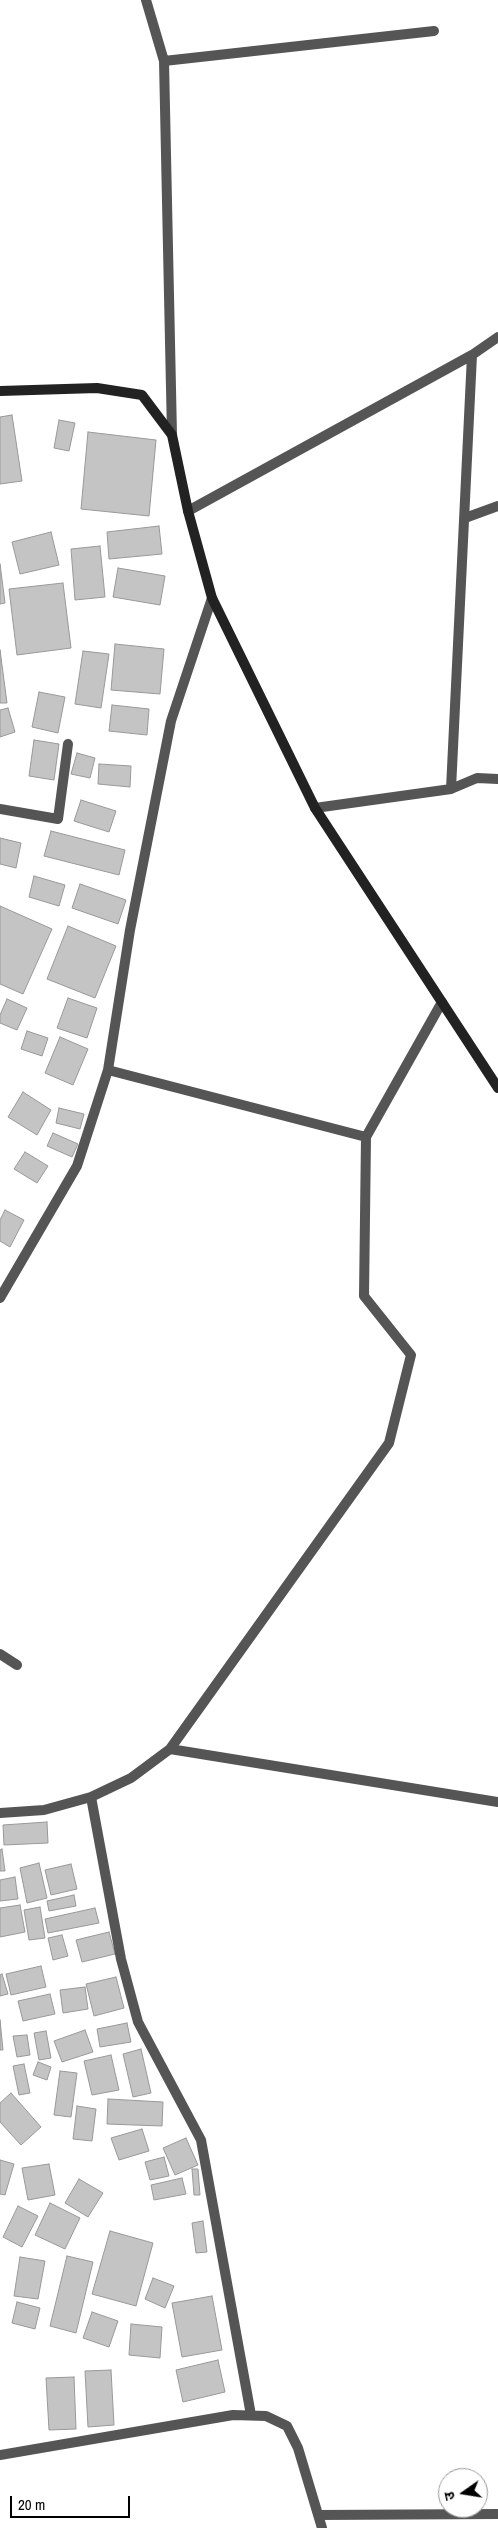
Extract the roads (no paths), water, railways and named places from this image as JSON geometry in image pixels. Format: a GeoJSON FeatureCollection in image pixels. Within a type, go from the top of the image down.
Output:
{"type":"FeatureCollection","features":[{"type":"Feature","properties":{"kind":"street"},"geometry":{"type":"LineString","coordinates":[[146,0],[164,61],[172,435],[188,511],[212,598],[315,808],[498,1088]]}},
{"type":"Feature","properties":{"kind":"street"},"geometry":{"type":"LineString","coordinates":[[164,61],[434,31]]}},
{"type":"Feature","properties":{"kind":"street"},"geometry":{"type":"LineString","coordinates":[[188,511],[472,355],[498,337]]}},
{"type":"Feature","properties":{"kind":"street"},"geometry":{"type":"LineString","coordinates":[[451,789],[472,355]]}},
{"type":"Feature","properties":{"kind":"street"},"geometry":{"type":"LineString","coordinates":[[0,391],[96,388],[142,396],[172,435]]}},
{"type":"Feature","properties":{"kind":"street"},"geometry":{"type":"LineString","coordinates":[[465,518],[498,506]]}},
{"type":"Feature","properties":{"kind":"street"},"geometry":{"type":"LineString","coordinates":[[0,1298],[77,1166],[108,1070],[130,930],[171,721],[212,598]]}},
{"type":"Feature","properties":{"kind":"street"},"geometry":{"type":"LineString","coordinates":[[0,809],[58,819],[68,744]]}},
{"type":"Feature","properties":{"kind":"street"},"geometry":{"type":"LineString","coordinates":[[315,808],[451,789],[477,778],[498,779]]}},
{"type":"Feature","properties":{"kind":"street"},"geometry":{"type":"LineString","coordinates":[[0,1813],[44,1810],[91,1797],[131,1778],[170,1748],[390,1443],[412,1355],[364,1296],[366,1137],[442,1002]]}},
{"type":"Feature","properties":{"kind":"street"},"geometry":{"type":"LineString","coordinates":[[108,1070],[366,1137]]}},
{"type":"Feature","properties":{"kind":"street"},"geometry":{"type":"LineString","coordinates":[[0,1654],[17,1665]]}},
{"type":"Feature","properties":{"kind":"street"},"geometry":{"type":"LineString","coordinates":[[170,1748],[498,1802]]}},
{"type":"Feature","properties":{"kind":"street"},"geometry":{"type":"LineString","coordinates":[[91,1797],[121,1959],[135,2013],[149,2044],[201,2140],[250,2415]]}},
{"type":"Feature","properties":{"kind":"street"},"geometry":{"type":"LineString","coordinates":[[0,2455],[233,2415],[266,2416],[287,2426],[298,2448],[322,2528]]}},
{"type":"Feature","properties":{"kind":"street"},"geometry":{"type":"LineString","coordinates":[[318,2514],[498,2514]]}}]}
